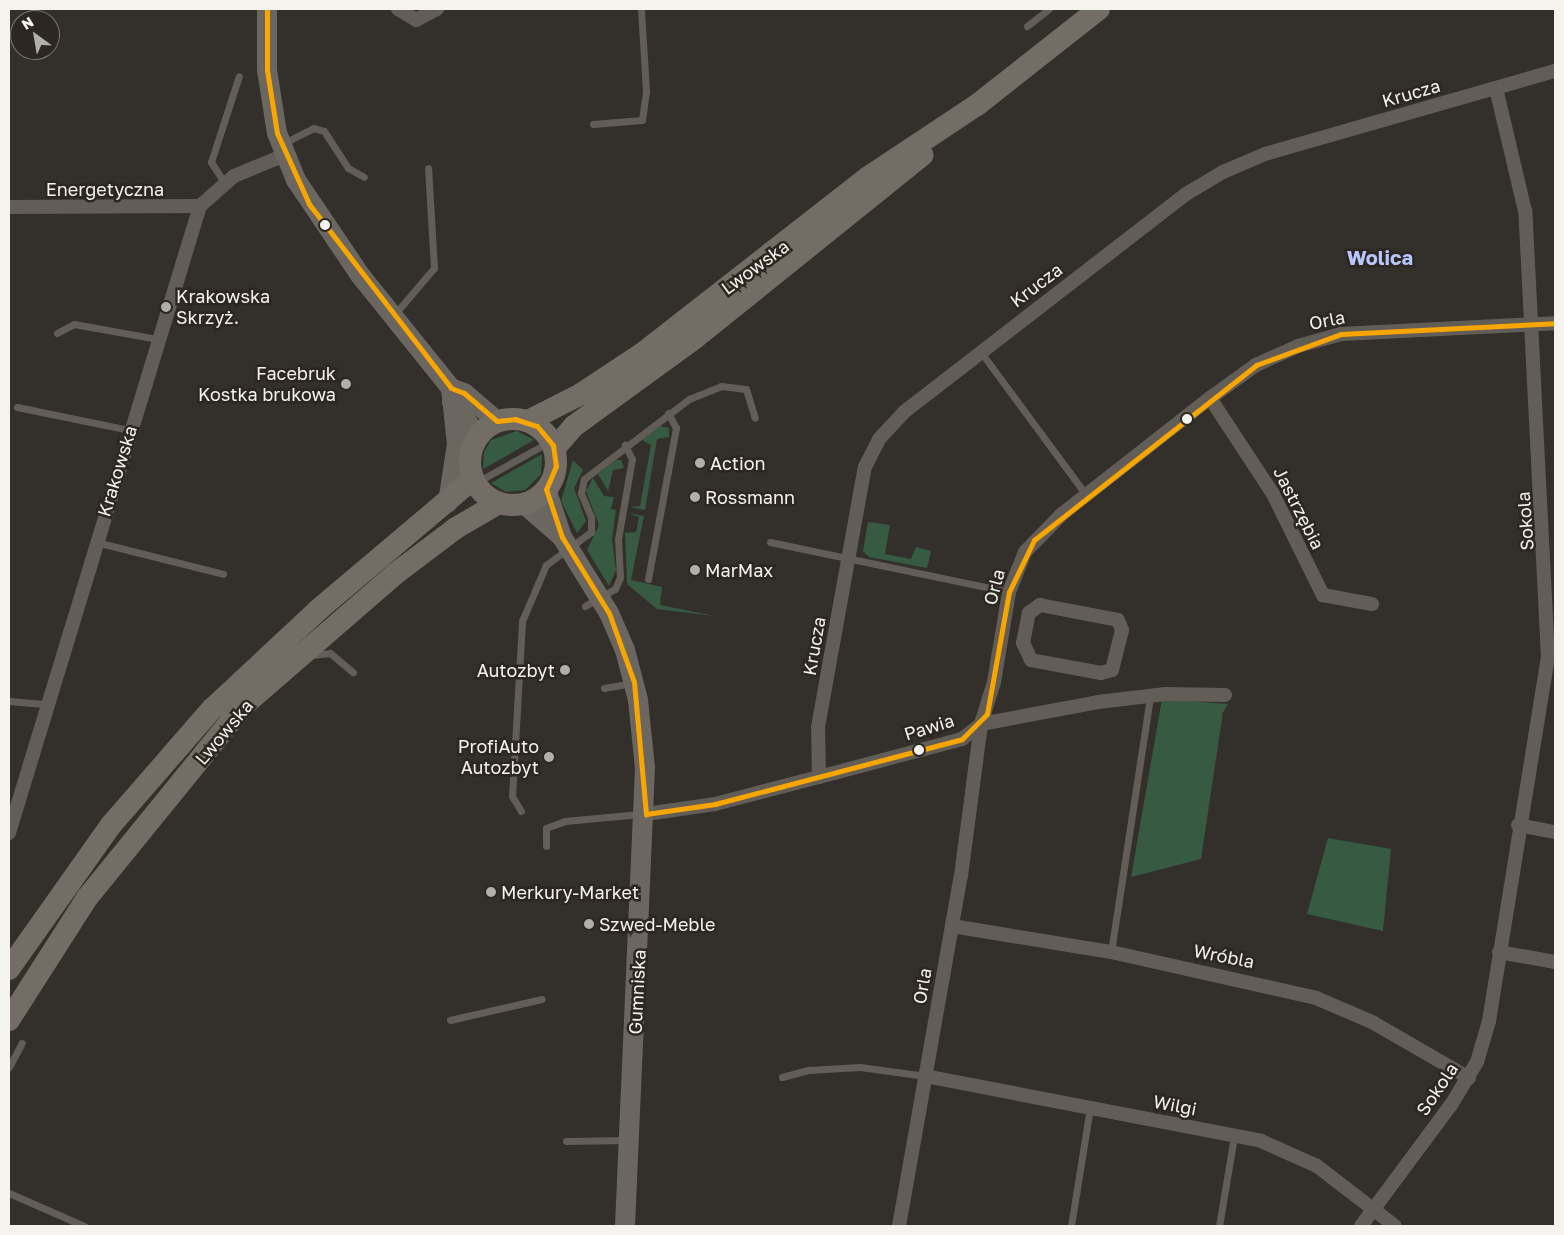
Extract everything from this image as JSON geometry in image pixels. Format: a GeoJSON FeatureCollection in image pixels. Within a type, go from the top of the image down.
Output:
{"type":"FeatureCollection","features":[{"type":"Feature","properties":{"kind":"main road","name":"Lwowska"},"geometry":{"type":"LineString","coordinates":[[552,445],[574,426],[856,210],[977,105],[1099,9]]}},
{"type":"Feature","properties":{"kind":"main road","name":"Lwowska"},"geometry":{"type":"LineString","coordinates":[[528,421],[581,394],[642,353],[868,178],[977,105]]}},
{"type":"Feature","properties":{"kind":"main road"},"geometry":{"type":"LineString","coordinates":[[497,421],[528,421],[552,445],[554,474],[546,489],[524,504],[499,504],[474,481],[470,457],[478,436],[497,421]]}},
{"type":"Feature","properties":{"kind":"main road","name":"Lwowska"},"geometry":{"type":"LineString","coordinates":[[9,970],[111,825],[212,709],[318,610],[474,481]]}},
{"type":"Feature","properties":{"kind":"main road","name":"Lwowska"},"geometry":{"type":"LineString","coordinates":[[9,1020],[108,871],[234,716],[293,662],[430,546],[499,504]]}},
{"type":"Feature","properties":{"kind":"street"},"geometry":{"type":"LineString","coordinates":[[267,9],[267,70],[283,149],[310,204],[451,395],[478,436]]}},
{"type":"Feature","properties":{"kind":"street"},"geometry":{"type":"LineString","coordinates":[[398,9],[416,20],[436,9]]}},
{"type":"Feature","properties":{"kind":"street","name":"Krucza"},"geometry":{"type":"LineString","coordinates":[[819,778],[818,727],[865,467],[879,439],[904,412],[980,351],[1186,194],[1223,172],[1265,154],[1555,72]]}},
{"type":"Feature","properties":{"kind":"street","name":"Sokola"},"geometry":{"type":"LineString","coordinates":[[1361,1226],[1469,1078],[1489,1020],[1518,825],[1548,658],[1552,595],[1525,210],[1496,88]]}},
{"type":"Feature","properties":{"kind":"street","name":"Krakowska"},"geometry":{"type":"LineString","coordinates":[[9,833],[129,430],[200,206],[224,182],[283,149]]}},
{"type":"Feature","properties":{"kind":"street","name":"Energetyczna"},"geometry":{"type":"LineString","coordinates":[[9,207],[200,206]]}},
{"type":"Feature","properties":{"kind":"street","name":"Orla"},"geometry":{"type":"LineString","coordinates":[[899,1226],[980,758],[981,724],[992,690],[1009,592],[1034,540],[1086,495],[1210,398],[1256,365],[1298,346],[1341,334],[1534,322],[1555,323]]}},
{"type":"Feature","properties":{"kind":"street"},"geometry":{"type":"LineString","coordinates":[[451,395],[464,393],[497,421]]}},
{"type":"Feature","properties":{"kind":"street"},"geometry":{"type":"LineString","coordinates":[[448,502],[457,444],[451,395]]}},
{"type":"Feature","properties":{"kind":"street","name":"Jastrzębia"},"geometry":{"type":"LineString","coordinates":[[1210,398],[1273,494],[1323,595],[1372,604]]}},
{"type":"Feature","properties":{"kind":"street"},"geometry":{"type":"LineString","coordinates":[[546,489],[565,542]]}},
{"type":"Feature","properties":{"kind":"street"},"geometry":{"type":"LineString","coordinates":[[524,504],[565,542]]}},
{"type":"Feature","properties":{"kind":"street","name":"Gumniska"},"geometry":{"type":"LineString","coordinates":[[565,542],[593,602],[620,637],[634,682],[646,768],[646,814],[625,1226]]}},
{"type":"Feature","properties":{"kind":"street"},"geometry":{"type":"LineString","coordinates":[[1040,605],[1112,616],[1120,624],[1115,665],[1107,672],[1027,655],[1023,643],[1030,613],[1040,605]]}},
{"type":"Feature","properties":{"kind":"street","name":"Pawia"},"geometry":{"type":"LineString","coordinates":[[646,814],[715,804],[819,778],[962,739],[981,724],[1150,697],[1225,696]]}},
{"type":"Feature","properties":{"kind":"street"},"geometry":{"type":"LineString","coordinates":[[1518,825],[1555,832]]}},
{"type":"Feature","properties":{"kind":"street","name":"Wróbla"},"geometry":{"type":"LineString","coordinates":[[952,926],[1111,952],[1316,998],[1372,1022],[1469,1078]]}},
{"type":"Feature","properties":{"kind":"street"},"geometry":{"type":"LineString","coordinates":[[1499,952],[1555,962]]}},
{"type":"Feature","properties":{"kind":"street","name":"Wilgi"},"geometry":{"type":"LineString","coordinates":[[925,1076],[1234,1136],[1290,1151],[1374,1209],[1395,1226]]}},
{"type":"Feature","properties":{"kind":"lane"},"geometry":{"type":"LineString","coordinates":[[593,124],[642,120],[646,90],[641,9]]}},
{"type":"Feature","properties":{"kind":"lane"},"geometry":{"type":"LineString","coordinates":[[1027,26],[1049,9]]}},
{"type":"Feature","properties":{"kind":"lane"},"geometry":{"type":"LineString","coordinates":[[224,182],[211,162],[239,76]]}},
{"type":"Feature","properties":{"kind":"lane"},"geometry":{"type":"LineString","coordinates":[[283,149],[313,128],[324,131],[348,168],[364,178]]}},
{"type":"Feature","properties":{"kind":"lane"},"geometry":{"type":"LineString","coordinates":[[392,317],[434,268],[428,168]]}},
{"type":"Feature","properties":{"kind":"lane"},"geometry":{"type":"LineString","coordinates":[[57,333],[74,324],[157,339]]}},
{"type":"Feature","properties":{"kind":"lane"},"geometry":{"type":"LineString","coordinates":[[980,351],[1086,495]]}},
{"type":"Feature","properties":{"kind":"lane"},"geometry":{"type":"LineString","coordinates":[[521,811],[512,796],[522,621],[546,566],[565,542],[588,536],[593,525],[581,493],[584,479],[668,413],[721,386],[746,388],[755,418]]}},
{"type":"Feature","properties":{"kind":"lane"},"geometry":{"type":"LineString","coordinates":[[17,407],[129,430]]}},
{"type":"Feature","properties":{"kind":"lane"},"geometry":{"type":"LineString","coordinates":[[648,580],[676,428],[668,413]]}},
{"type":"Feature","properties":{"kind":"lane"},"geometry":{"type":"LineString","coordinates":[[474,481],[552,445]]}},
{"type":"Feature","properties":{"kind":"lane"},"geometry":{"type":"LineString","coordinates":[[593,602],[615,589],[620,577],[618,539],[632,458],[625,445]]}},
{"type":"Feature","properties":{"kind":"lane"},"geometry":{"type":"LineString","coordinates":[[96,542],[223,574]]}},
{"type":"Feature","properties":{"kind":"lane"},"geometry":{"type":"LineString","coordinates":[[770,542],[1009,592]]}},
{"type":"Feature","properties":{"kind":"lane"},"geometry":{"type":"LineString","coordinates":[[293,662],[330,653],[353,672]]}},
{"type":"Feature","properties":{"kind":"lane"},"geometry":{"type":"LineString","coordinates":[[604,688],[634,682]]}},
{"type":"Feature","properties":{"kind":"lane"},"geometry":{"type":"LineString","coordinates":[[1111,952],[1150,697]]}},
{"type":"Feature","properties":{"kind":"lane"},"geometry":{"type":"LineString","coordinates":[[9,701],[48,704]]}},
{"type":"Feature","properties":{"kind":"lane"},"geometry":{"type":"LineString","coordinates":[[546,846],[546,828],[565,821],[646,814]]}},
{"type":"Feature","properties":{"kind":"lane"},"geometry":{"type":"LineString","coordinates":[[450,1020],[542,1000]]}},
{"type":"Feature","properties":{"kind":"lane"},"geometry":{"type":"LineString","coordinates":[[9,1067],[22,1043]]}},
{"type":"Feature","properties":{"kind":"lane"},"geometry":{"type":"LineString","coordinates":[[782,1077],[809,1070],[860,1068],[925,1076]]}},
{"type":"Feature","properties":{"kind":"lane"},"geometry":{"type":"LineString","coordinates":[[1071,1226],[1090,1108]]}},
{"type":"Feature","properties":{"kind":"lane"},"geometry":{"type":"LineString","coordinates":[[1219,1226],[1234,1136]]}},
{"type":"Feature","properties":{"kind":"lane"},"geometry":{"type":"LineString","coordinates":[[566,1141],[629,1140]]}},
{"type":"Feature","properties":{"kind":"lane"},"geometry":{"type":"LineString","coordinates":[[9,1193],[84,1226]]}},
{"type":"Feature","properties":{"kind":"green space"},"geometry":{"type":"Polygon","coordinates":[[[660,426],[669,428],[669,437],[657,439],[645,510],[630,507],[640,506],[651,445],[642,440],[660,426]]]}},
{"type":"Feature","properties":{"kind":"green space"},"geometry":{"type":"Polygon","coordinates":[[[517,431],[534,440],[483,469],[484,452],[491,440],[517,431]]]}},
{"type":"Feature","properties":{"kind":"green space"},"geometry":{"type":"Polygon","coordinates":[[[542,454],[541,474],[525,490],[506,492],[491,483],[542,454]]]}},
{"type":"Feature","properties":{"kind":"green space"},"geometry":{"type":"Polygon","coordinates":[[[573,460],[583,470],[574,488],[586,521],[577,533],[561,501],[573,460]]]}},
{"type":"Feature","properties":{"kind":"green space"},"geometry":{"type":"Polygon","coordinates":[[[616,460],[621,460],[624,468],[613,470],[608,491],[598,474],[616,460]]]}},
{"type":"Feature","properties":{"kind":"green space"},"geometry":{"type":"Polygon","coordinates":[[[593,478],[604,496],[614,497],[611,509],[616,510],[612,539],[616,570],[609,586],[587,550],[599,525],[586,491],[593,478]]]}},
{"type":"Feature","properties":{"kind":"green space"},"geometry":{"type":"Polygon","coordinates":[[[629,513],[644,516],[631,580],[662,587],[660,605],[715,616],[657,609],[627,584],[625,533],[636,532],[639,517],[629,513]]]}},
{"type":"Feature","properties":{"kind":"green space"},"geometry":{"type":"Polygon","coordinates":[[[868,522],[890,525],[885,554],[911,559],[916,547],[931,551],[927,568],[869,557],[863,551],[868,522]]]}},
{"type":"Feature","properties":{"kind":"green space"},"geometry":{"type":"Polygon","coordinates":[[[1162,699],[1228,704],[1223,712],[1201,859],[1131,877],[1162,699]]]}},
{"type":"Feature","properties":{"kind":"green space"},"geometry":{"type":"Polygon","coordinates":[[[1328,838],[1391,849],[1383,931],[1307,914],[1328,838]]]}},
{"type":"Feature","properties":{"kind":"transit line"},"geometry":{"type":"LineString","coordinates":[[267,9],[267,70],[277,133],[309,204],[451,388],[464,393],[497,421],[515,419],[537,426],[553,445],[556,466],[546,489],[562,537],[609,613],[634,682],[646,814],[715,804],[962,739],[987,714],[1009,592],[1034,540],[1256,365],[1341,334],[1555,323]]}},
{"type":"Feature","properties":{"kind":"place","name":"Krakowska Skrzyż."},"geometry":{"type":"Point","coordinates":[166,307]}},
{"type":"Feature","properties":{"kind":"place","name":"Facebruk Kostka brukowa"},"geometry":{"type":"Point","coordinates":[346,384]}},
{"type":"Feature","properties":{"kind":"place","name":"Action"},"geometry":{"type":"Point","coordinates":[700,463]}},
{"type":"Feature","properties":{"kind":"place","name":"Rossmann"},"geometry":{"type":"Point","coordinates":[695,497]}},
{"type":"Feature","properties":{"kind":"place","name":"MarMax"},"geometry":{"type":"Point","coordinates":[695,570]}},
{"type":"Feature","properties":{"kind":"place","name":"Autozbyt"},"geometry":{"type":"Point","coordinates":[565,670]}},
{"type":"Feature","properties":{"kind":"place","name":"ProfiAuto Autozbyt"},"geometry":{"type":"Point","coordinates":[549,757]}},
{"type":"Feature","properties":{"kind":"place","name":"Merkury-Market"},"geometry":{"type":"Point","coordinates":[491,892]}},
{"type":"Feature","properties":{"kind":"place","name":"Szwed-Meble"},"geometry":{"type":"Point","coordinates":[589,924]}},
{"type":"Feature","properties":{"kind":"district","name":"Wolica"},"geometry":{"type":"Point","coordinates":[1380,257]}}]}
